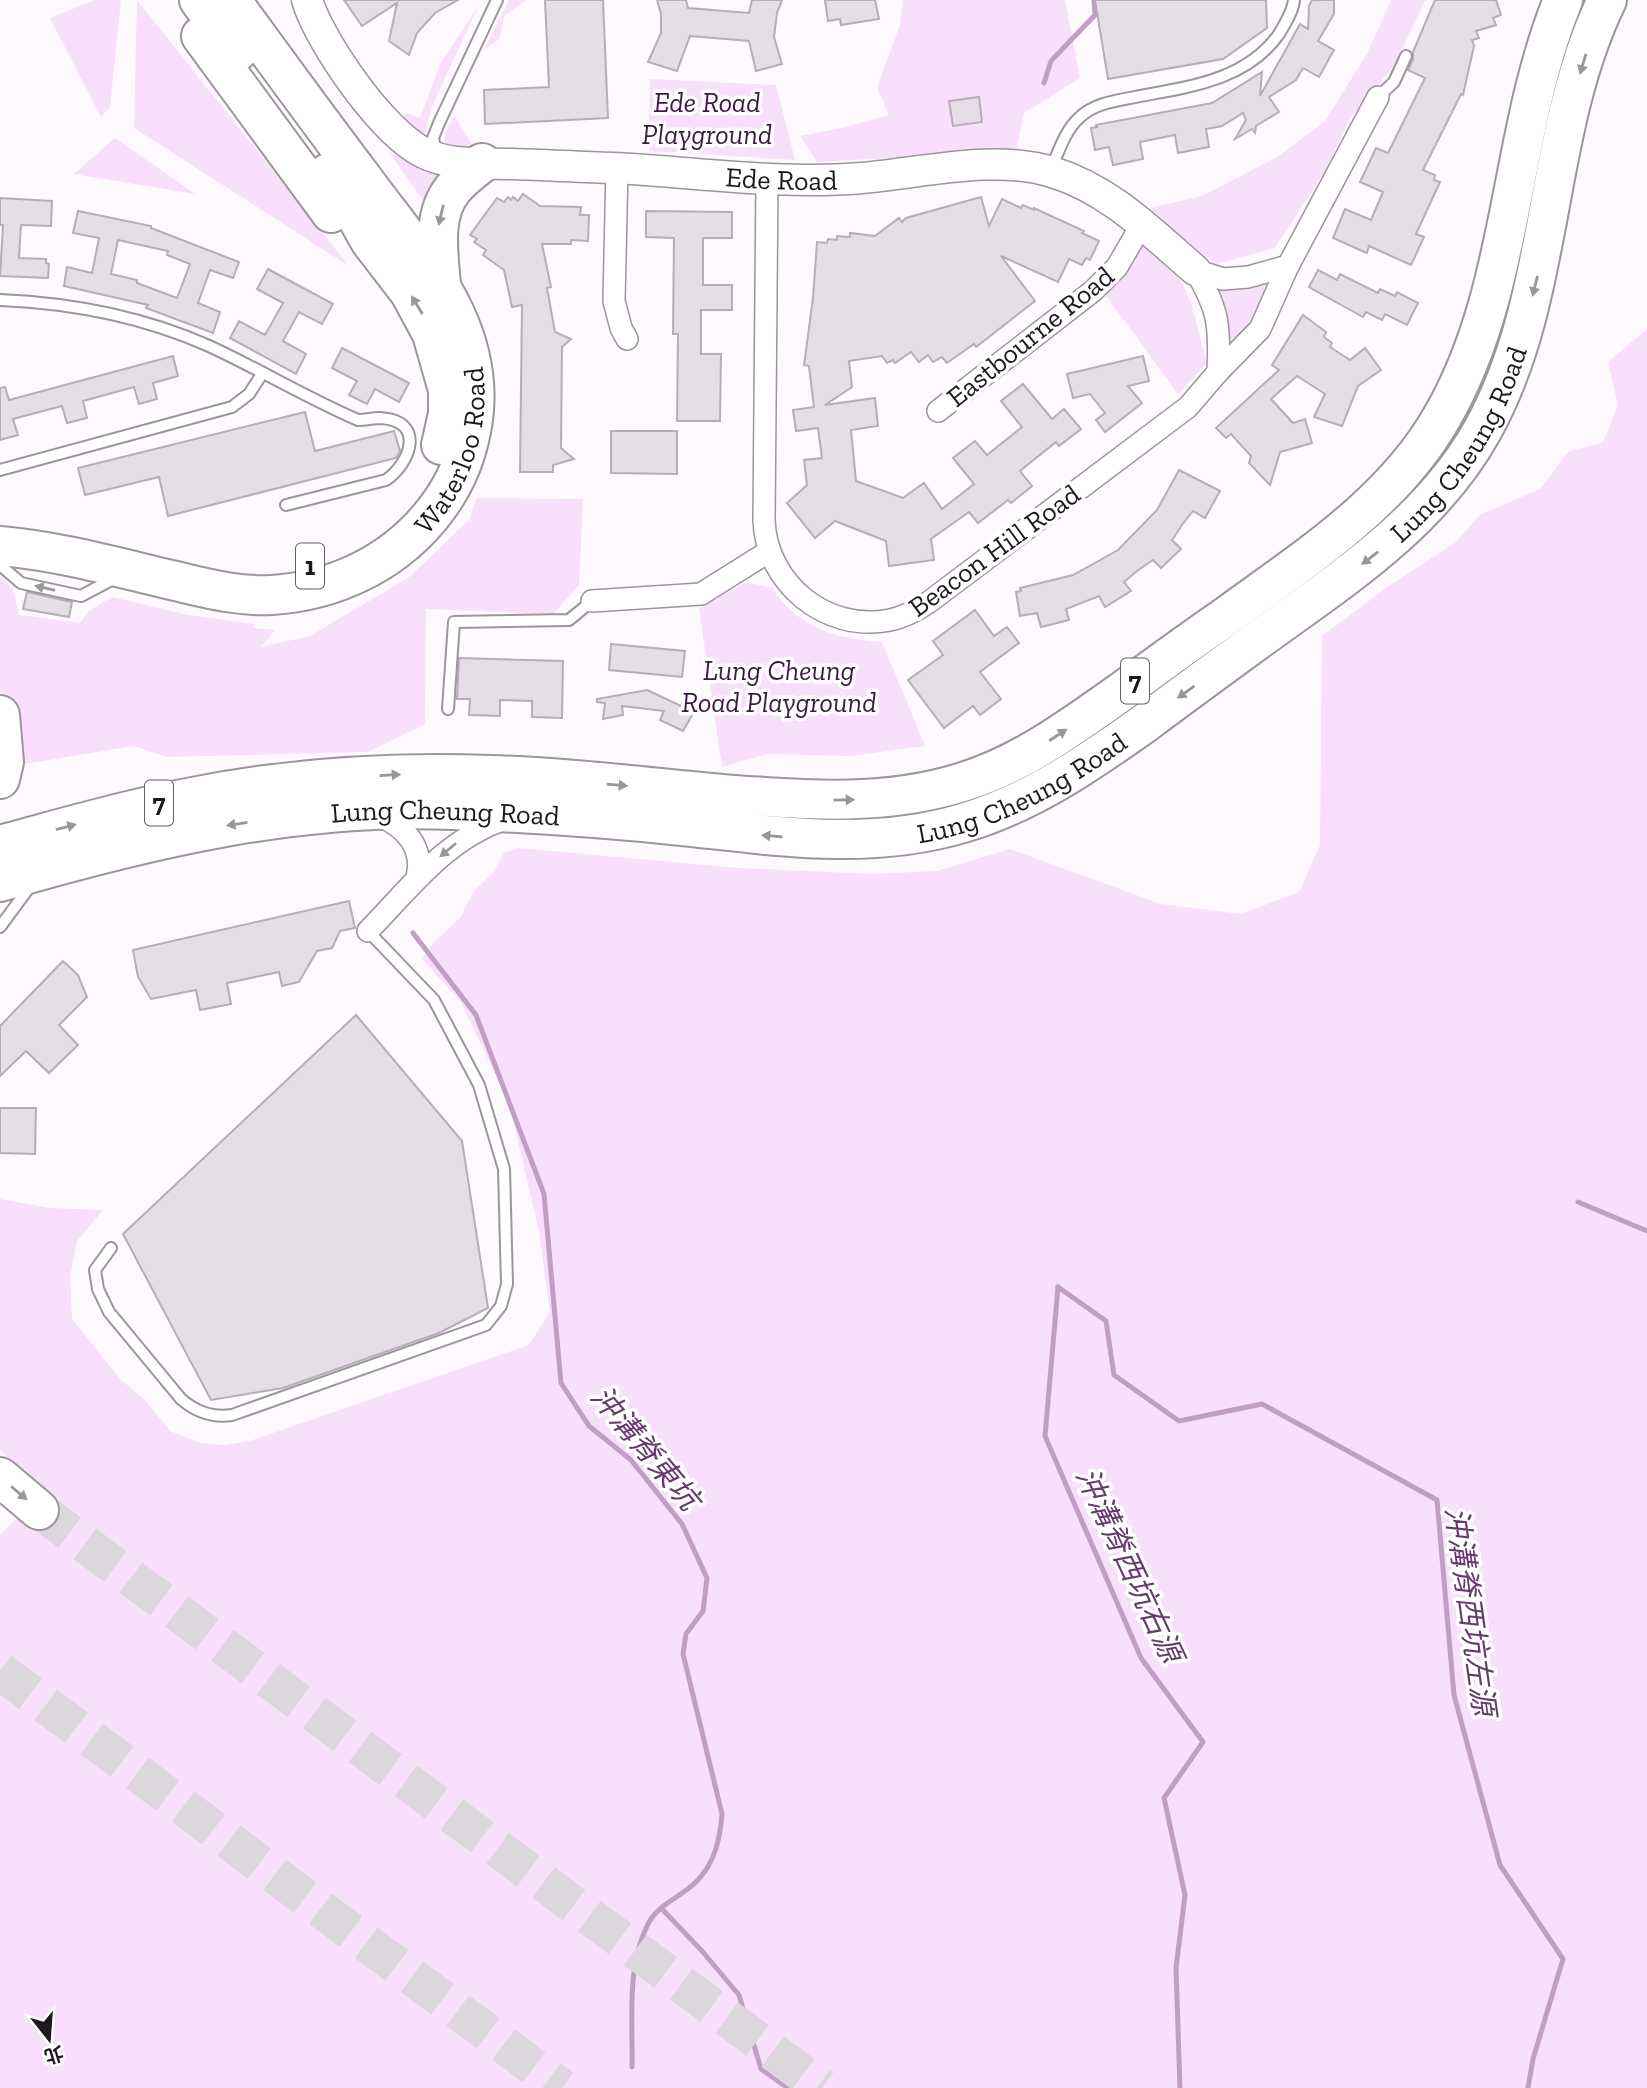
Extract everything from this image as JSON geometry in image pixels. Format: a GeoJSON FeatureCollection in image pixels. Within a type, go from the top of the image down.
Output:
{"type":"FeatureCollection","features":[{"type":"Feature","properties":{"kind":"highway"},"geometry":{"type":"LineString","coordinates":[[176,0],[331,213],[370,241]]}},
{"type":"Feature","properties":{"kind":"highway","name":"Waterloo Road"},"geometry":{"type":"LineString","coordinates":[[0,546],[61,554],[238,594],[296,593],[324,587],[355,575],[384,559],[407,541],[432,515],[454,482],[464,458],[473,423],[476,386],[473,366],[462,327],[431,272],[260,61],[199,0]]}},
{"type":"Feature","properties":{"kind":"highway","name":"Waterloo Road"},"geometry":{"type":"LineString","coordinates":[[0,521],[58,529],[203,564],[255,572],[287,571],[336,557],[367,540],[401,512],[424,482],[445,431],[449,401],[442,360],[425,318],[410,293],[370,241],[260,61],[231,0]]}},
{"type":"Feature","properties":{"kind":"highway"},"geometry":{"type":"LineString","coordinates":[[254,0],[403,205],[431,272]]}},
{"type":"Feature","properties":{"kind":"highway","name":"Lung Cheung Road"},"geometry":{"type":"LineString","coordinates":[[0,881],[218,827],[303,798],[409,774],[495,775],[785,799],[871,799],[912,795],[993,772],[1051,741],[1325,543],[1386,489],[1424,445],[1457,389],[1481,328],[1502,247],[1534,87],[1563,0]]}},
{"type":"Feature","properties":{"kind":"highway","name":"Lung Cheung Road"},"geometry":{"type":"LineString","coordinates":[[0,845],[172,801],[303,798],[366,810],[431,809],[531,814],[678,825],[815,840],[863,840],[914,835],[961,824],[1014,804],[1066,778],[1354,570],[1403,529],[1448,482],[1484,429],[1516,353],[1536,281],[1577,82],[1607,0]]}},
{"type":"Feature","properties":{"kind":"highway"},"geometry":{"type":"LineString","coordinates":[[431,272],[441,209],[453,188],[503,161]]}},
{"type":"Feature","properties":{"kind":"highway"},"geometry":{"type":"LineString","coordinates":[[0,715],[4,762],[0,779]]}},
{"type":"Feature","properties":{"kind":"highway"},"geometry":{"type":"LineString","coordinates":[[0,1477],[39,1510]]}},
{"type":"Feature","properties":{"kind":"street","name":"Ede Road"},"geometry":{"type":"LineString","coordinates":[[307,0],[319,32],[330,50],[380,116],[415,148],[438,159],[617,168],[767,180],[861,178],[982,165],[1020,166],[1050,171],[1102,193],[1195,270],[1212,297],[1220,330],[1218,372]]}},
{"type":"Feature","properties":{"kind":"street","name":"Beacon Hill Road"},"geometry":{"type":"LineString","coordinates":[[767,180],[764,520],[768,552],[792,589],[824,612],[863,622],[892,620],[929,602],[1188,407],[1259,329],[1288,266],[1378,97]]}},
{"type":"Feature","properties":{"kind":"street"},"geometry":{"type":"LineString","coordinates":[[617,168],[614,301],[615,313],[627,339]]}},
{"type":"Feature","properties":{"kind":"street","name":"Eastbourne Road"},"geometry":{"type":"LineString","coordinates":[[938,411],[1093,291],[1117,267],[1142,224]]}},
{"type":"Feature","properties":{"kind":"street"},"geometry":{"type":"LineString","coordinates":[[1195,270],[1223,279],[1248,277],[1288,266]]}},
{"type":"Feature","properties":{"kind":"street"},"geometry":{"type":"LineString","coordinates":[[592,601],[701,594],[768,552]]}},
{"type":"Feature","properties":{"kind":"street"},"geometry":{"type":"LineString","coordinates":[[366,810],[391,821],[408,834],[419,859],[417,878]]}},
{"type":"Feature","properties":{"kind":"street"},"geometry":{"type":"LineString","coordinates":[[368,930],[417,878],[453,845],[473,832],[531,814]]}},
{"type":"Feature","properties":{"kind":"lane"},"geometry":{"type":"LineString","coordinates":[[438,159],[433,138],[497,0]]}},
{"type":"Feature","properties":{"kind":"lane"},"geometry":{"type":"LineString","coordinates":[[1050,171],[1071,126],[1081,116],[1106,102],[1190,87],[1237,71],[1272,44],[1295,1]]}},
{"type":"Feature","properties":{"kind":"lane"},"geometry":{"type":"LineString","coordinates":[[1378,97],[1394,82],[1406,55]]}},
{"type":"Feature","properties":{"kind":"lane"},"geometry":{"type":"LineString","coordinates":[[0,300],[56,304],[146,322],[208,346],[358,420],[382,418],[403,425],[410,435],[407,459],[396,473],[386,480],[286,505]]}},
{"type":"Feature","properties":{"kind":"lane"},"geometry":{"type":"LineString","coordinates":[[0,470],[232,407],[249,394],[262,374]]}},
{"type":"Feature","properties":{"kind":"lane"},"geometry":{"type":"LineString","coordinates":[[0,565],[21,583],[81,596],[130,570]]}},
{"type":"Feature","properties":{"kind":"lane"},"geometry":{"type":"LineString","coordinates":[[448,709],[454,622],[569,620],[592,601]]}},
{"type":"Feature","properties":{"kind":"lane"},"geometry":{"type":"LineString","coordinates":[[0,927],[44,869]]}},
{"type":"Feature","properties":{"kind":"lane"},"geometry":{"type":"LineString","coordinates":[[111,1248],[95,1270],[98,1289],[109,1312],[174,1392],[188,1405],[214,1416],[232,1415],[486,1325],[501,1306],[507,1284],[504,1169],[479,1085],[434,1000],[368,930]]}},
{"type":"Feature","properties":{"kind":"green space"},"geometry":{"type":"Polygon","coordinates":[[[95,0],[121,0],[110,107],[101,117],[50,18],[95,0]]]}},
{"type":"Feature","properties":{"kind":"green space"},"geometry":{"type":"Polygon","coordinates":[[[137,0],[349,266],[134,128],[137,0]]]}},
{"type":"Feature","properties":{"kind":"green space"},"geometry":{"type":"Polygon","coordinates":[[[509,0],[526,0],[504,16],[500,38],[484,50],[509,0]]]}},
{"type":"Feature","properties":{"kind":"green space"},"geometry":{"type":"Polygon","coordinates":[[[903,0],[1065,0],[1080,78],[1024,113],[1016,151],[817,162],[800,136],[889,115],[877,87],[900,25],[903,0]]]}},
{"type":"Feature","properties":{"kind":"green space"},"geometry":{"type":"Polygon","coordinates":[[[1391,0],[1426,0],[1393,67],[1350,118],[1325,171],[1275,248],[1217,264],[1198,251],[1150,208],[1202,196],[1279,156],[1325,121],[1367,54],[1391,0]]]}},
{"type":"Feature","properties":{"kind":"green space"},"geometry":{"type":"Polygon","coordinates":[[[478,7],[432,106],[423,143],[400,124],[406,113],[420,118],[440,64],[478,7]]]}},
{"type":"Feature","properties":{"kind":"green space","name":"Ede Road Playground"},"geometry":{"type":"Polygon","coordinates":[[[650,79],[776,85],[795,160],[649,151],[650,79]]]}},
{"type":"Feature","properties":{"kind":"green space"},"geometry":{"type":"Polygon","coordinates":[[[454,115],[476,152],[447,151],[444,136],[454,115]]]}},
{"type":"Feature","properties":{"kind":"green space"},"geometry":{"type":"Polygon","coordinates":[[[115,138],[195,194],[74,174],[115,138]]]}},
{"type":"Feature","properties":{"kind":"green space"},"geometry":{"type":"Polygon","coordinates":[[[389,152],[426,171],[445,174],[426,204],[389,152]]]}},
{"type":"Feature","properties":{"kind":"green space"},"geometry":{"type":"Polygon","coordinates":[[[1145,234],[1178,275],[1191,302],[1207,363],[1178,394],[1105,294],[1109,284],[1145,234]]]}},
{"type":"Feature","properties":{"kind":"green space"},"geometry":{"type":"Polygon","coordinates":[[[1272,279],[1259,315],[1229,349],[1218,292],[1221,288],[1272,279]]]}},
{"type":"Feature","properties":{"kind":"green space"},"geometry":{"type":"Polygon","coordinates":[[[1647,329],[1647,2088],[0,2088],[0,1535],[44,1492],[0,1450],[0,1199],[49,1208],[103,1210],[77,1241],[70,1277],[72,1319],[120,1379],[145,1400],[170,1431],[201,1443],[225,1445],[250,1441],[529,1345],[550,1312],[539,1231],[509,1103],[461,1002],[422,959],[434,942],[460,918],[474,891],[494,872],[504,853],[518,848],[738,868],[872,874],[937,871],[1010,849],[1161,904],[1241,914],[1299,892],[1320,845],[1322,636],[1389,586],[1455,543],[1480,515],[1540,489],[1569,451],[1603,443],[1618,405],[1608,362],[1647,329]]]}},
{"type":"Feature","properties":{"kind":"green space"},"geometry":{"type":"Polygon","coordinates":[[[477,498],[583,499],[579,585],[553,614],[426,609],[425,724],[368,752],[167,757],[134,746],[0,768],[0,576],[13,589],[19,615],[80,623],[89,611],[112,597],[188,615],[254,624],[253,628],[275,630],[261,647],[310,636],[408,578],[469,520],[477,498]]]}},
{"type":"Feature","properties":{"kind":"green space","name":"Lung Cheung Road Playground"},"geometry":{"type":"Polygon","coordinates":[[[746,582],[772,588],[795,614],[820,629],[849,638],[882,642],[925,746],[850,756],[767,754],[722,767],[699,608],[746,582]]]}},
{"type":"Feature","properties":{"kind":"building"},"geometry":{"type":"Polygon","coordinates":[[[344,0],[458,0],[435,13],[417,33],[409,55],[389,41],[397,3],[362,26],[344,0]]]}},
{"type":"Feature","properties":{"kind":"building"},"geometry":{"type":"Polygon","coordinates":[[[545,0],[603,0],[608,118],[485,124],[484,90],[549,87],[545,0]]]}},
{"type":"Feature","properties":{"kind":"building"},"geometry":{"type":"Polygon","coordinates":[[[657,0],[686,0],[688,8],[749,13],[752,0],[782,0],[777,13],[774,37],[782,64],[756,71],[749,41],[690,36],[677,71],[648,62],[661,33],[661,14],[657,0]]]}},
{"type":"Feature","properties":{"kind":"building"},"geometry":{"type":"Polygon","coordinates":[[[825,0],[875,0],[879,19],[841,25],[840,19],[828,21],[825,0]]]}},
{"type":"Feature","properties":{"kind":"building"},"geometry":{"type":"Polygon","coordinates":[[[1095,0],[1266,0],[1267,28],[1223,59],[1108,79],[1095,0]]]}},
{"type":"Feature","properties":{"kind":"building"},"geometry":{"type":"Polygon","coordinates":[[[1312,0],[1334,0],[1334,14],[1318,41],[1334,50],[1319,77],[1303,68],[1296,80],[1269,97],[1279,112],[1256,126],[1255,133],[1252,129],[1235,139],[1246,120],[1243,113],[1222,126],[1206,129],[1209,147],[1178,153],[1175,135],[1140,142],[1143,159],[1113,165],[1109,147],[1095,150],[1091,128],[1097,127],[1096,125],[1212,103],[1262,72],[1260,96],[1300,24],[1308,29],[1309,6],[1312,0]]]}},
{"type":"Feature","properties":{"kind":"building"},"geometry":{"type":"Polygon","coordinates":[[[1435,0],[1496,0],[1501,15],[1493,18],[1496,25],[1476,31],[1479,38],[1472,40],[1474,46],[1463,95],[1461,94],[1423,170],[1435,175],[1434,180],[1440,182],[1416,234],[1424,237],[1411,265],[1369,246],[1367,253],[1333,238],[1345,209],[1371,220],[1383,192],[1360,182],[1376,148],[1388,153],[1425,78],[1408,70],[1435,0]]]}},
{"type":"Feature","properties":{"kind":"building"},"geometry":{"type":"Polygon","coordinates":[[[979,97],[982,122],[953,126],[949,101],[979,97]]]}},
{"type":"Feature","properties":{"kind":"building"},"geometry":{"type":"Polygon","coordinates":[[[523,194],[540,206],[581,207],[580,215],[589,215],[588,241],[571,240],[571,244],[542,244],[551,287],[547,288],[555,332],[571,339],[562,347],[561,448],[574,459],[553,465],[553,472],[520,472],[522,305],[512,307],[504,270],[483,255],[486,250],[474,242],[477,239],[470,235],[497,198],[504,202],[508,197],[511,200],[513,197],[518,201],[523,194]]]}},
{"type":"Feature","properties":{"kind":"building"},"geometry":{"type":"Polygon","coordinates":[[[981,197],[989,226],[1002,199],[1021,208],[1023,205],[1034,208],[1084,231],[1082,233],[1099,241],[1090,260],[1086,258],[1082,265],[1069,259],[1058,282],[1001,256],[1035,301],[976,347],[974,344],[947,363],[942,357],[933,362],[928,355],[919,362],[911,352],[895,363],[893,360],[887,363],[882,356],[849,361],[852,387],[825,405],[875,398],[878,426],[851,430],[856,481],[903,498],[924,483],[942,509],[974,484],[953,458],[975,441],[987,455],[1022,427],[1001,401],[1023,384],[1052,419],[1064,409],[1081,429],[1059,446],[1056,442],[1020,471],[1032,486],[1011,503],[1008,500],[978,523],[969,512],[931,539],[934,560],[889,566],[886,541],[835,521],[815,538],[787,503],[807,485],[804,460],[822,458],[818,428],[796,431],[793,410],[814,407],[809,366],[804,365],[817,242],[837,240],[837,236],[850,237],[850,233],[875,236],[899,218],[902,222],[906,218],[981,197]]]}},
{"type":"Feature","properties":{"kind":"building"},"geometry":{"type":"Polygon","coordinates":[[[0,198],[52,201],[51,226],[21,225],[19,258],[46,259],[49,264],[48,278],[0,276],[3,225],[0,225],[0,198]]]}},
{"type":"Feature","properties":{"kind":"building"},"geometry":{"type":"Polygon","coordinates":[[[78,211],[151,226],[239,262],[233,278],[210,270],[198,303],[220,312],[213,333],[146,308],[148,305],[64,286],[67,267],[92,273],[99,238],[73,233],[78,211]],[[118,240],[111,274],[137,280],[137,283],[177,298],[190,264],[167,255],[168,251],[118,240]]]}},
{"type":"Feature","properties":{"kind":"building"},"geometry":{"type":"Polygon","coordinates":[[[646,211],[732,212],[732,238],[703,238],[703,285],[732,285],[732,310],[701,310],[701,354],[721,354],[720,421],[677,421],[678,334],[673,334],[674,238],[646,237],[646,211]]]}},
{"type":"Feature","properties":{"kind":"building"},"geometry":{"type":"Polygon","coordinates":[[[268,269],[333,304],[322,324],[299,312],[283,341],[306,354],[296,374],[230,338],[239,321],[265,335],[283,303],[257,289],[268,269]]]}},
{"type":"Feature","properties":{"kind":"building"},"geometry":{"type":"Polygon","coordinates":[[[1318,270],[1337,280],[1340,274],[1378,293],[1380,289],[1395,296],[1397,292],[1418,303],[1407,325],[1385,314],[1382,320],[1366,312],[1363,317],[1309,287],[1318,270]]]}},
{"type":"Feature","properties":{"kind":"building"},"geometry":{"type":"Polygon","coordinates":[[[1303,315],[1326,332],[1324,337],[1332,343],[1330,347],[1350,360],[1365,348],[1381,370],[1358,386],[1342,426],[1314,417],[1325,394],[1297,376],[1271,399],[1293,423],[1305,419],[1312,443],[1280,452],[1270,485],[1249,463],[1251,456],[1231,434],[1226,438],[1216,428],[1279,370],[1272,365],[1303,315]]]}},
{"type":"Feature","properties":{"kind":"building"},"geometry":{"type":"Polygon","coordinates":[[[342,348],[409,383],[399,402],[375,389],[367,404],[349,395],[357,381],[332,368],[342,348]]]}},
{"type":"Feature","properties":{"kind":"building"},"geometry":{"type":"Polygon","coordinates":[[[173,356],[178,376],[153,383],[157,399],[139,404],[134,387],[83,401],[87,418],[67,423],[62,406],[13,419],[18,435],[0,440],[0,388],[5,387],[9,400],[173,356]]]}},
{"type":"Feature","properties":{"kind":"building"},"geometry":{"type":"Polygon","coordinates":[[[1143,356],[1149,381],[1128,386],[1142,403],[1105,432],[1096,420],[1105,413],[1090,394],[1073,398],[1067,374],[1143,356]]]}},
{"type":"Feature","properties":{"kind":"building"},"geometry":{"type":"Polygon","coordinates":[[[305,412],[315,451],[394,431],[400,451],[396,458],[168,516],[159,477],[85,495],[78,468],[305,412]]]}},
{"type":"Feature","properties":{"kind":"building"},"geometry":{"type":"Polygon","coordinates":[[[611,431],[677,431],[677,474],[611,473],[611,431]]]}},
{"type":"Feature","properties":{"kind":"building"},"geometry":{"type":"Polygon","coordinates":[[[1179,470],[1220,491],[1205,518],[1193,511],[1182,525],[1172,540],[1181,549],[1161,568],[1153,560],[1137,571],[1124,582],[1131,591],[1105,607],[1099,596],[1066,609],[1069,620],[1041,627],[1037,613],[1020,616],[1016,592],[1021,591],[1020,588],[1073,575],[1118,550],[1157,510],[1179,470]]]}},
{"type":"Feature","properties":{"kind":"building"},"geometry":{"type":"Polygon","coordinates":[[[27,592],[72,602],[69,617],[23,609],[27,592]]]}},
{"type":"Feature","properties":{"kind":"building"},"geometry":{"type":"Polygon","coordinates":[[[975,610],[994,636],[1007,627],[1019,643],[980,672],[1001,699],[980,715],[973,706],[944,728],[908,680],[943,655],[933,641],[975,610]]]}},
{"type":"Feature","properties":{"kind":"building"},"geometry":{"type":"Polygon","coordinates":[[[611,644],[685,651],[682,677],[609,670],[611,644]]]}},
{"type":"Feature","properties":{"kind":"building"},"geometry":{"type":"Polygon","coordinates":[[[459,658],[563,661],[562,718],[532,717],[532,701],[500,700],[500,716],[469,715],[470,699],[457,699],[459,658]]]}},
{"type":"Feature","properties":{"kind":"building"},"geometry":{"type":"Polygon","coordinates":[[[647,690],[694,712],[683,731],[660,720],[664,711],[622,706],[623,715],[603,719],[605,703],[597,702],[597,699],[647,690]]]}},
{"type":"Feature","properties":{"kind":"building"},"geometry":{"type":"Polygon","coordinates":[[[349,901],[355,928],[340,931],[332,948],[317,951],[299,982],[282,986],[279,972],[227,983],[231,1004],[200,1010],[196,990],[151,999],[138,977],[133,950],[349,901]]]}},
{"type":"Feature","properties":{"kind":"building"},"geometry":{"type":"Polygon","coordinates":[[[63,961],[78,975],[87,997],[59,1025],[78,1045],[49,1073],[26,1051],[0,1076],[0,1026],[63,961]]]}},
{"type":"Feature","properties":{"kind":"building"},"geometry":{"type":"Polygon","coordinates":[[[356,1015],[462,1141],[488,1308],[439,1333],[283,1388],[211,1400],[123,1234],[356,1015]]]}},
{"type":"Feature","properties":{"kind":"building"},"geometry":{"type":"Polygon","coordinates":[[[0,1108],[36,1108],[35,1154],[0,1153],[0,1108]]]}},
{"type":"Feature","properties":{"kind":"waterway"},"geometry":{"type":"LineString","coordinates":[[1044,83],[1051,61],[1095,15],[1094,0]]}},
{"type":"Feature","properties":{"kind":"waterway","name":"沖溝脊東坑"},"geometry":{"type":"LineString","coordinates":[[413,933],[476,1015],[544,1194],[561,1383],[589,1426],[631,1460],[682,1524],[707,1578],[703,1611],[686,1634],[683,1654],[722,1814],[720,1832],[708,1867],[696,1882],[652,1917],[641,1940],[632,1994],[632,2067]]}},
{"type":"Feature","properties":{"kind":"waterway"},"geometry":{"type":"LineString","coordinates":[[1578,1202],[1647,1231]]}},
{"type":"Feature","properties":{"kind":"waterway","name":"沖溝脊西坑左源"},"geometry":{"type":"LineString","coordinates":[[1058,1287],[1106,1321],[1114,1375],[1179,1421],[1262,1404],[1437,1500],[1454,1695],[1500,1865],[1563,1959],[1533,2059],[1528,2088]]}},
{"type":"Feature","properties":{"kind":"waterway","name":"沖溝脊西坑右源"},"geometry":{"type":"LineString","coordinates":[[1058,1287],[1045,1436],[1141,1658],[1203,1742],[1164,1798],[1185,1895],[1176,1968],[1180,2088]]}},
{"type":"Feature","properties":{"kind":"waterway"},"geometry":{"type":"LineString","coordinates":[[662,1909],[739,1995],[761,2069],[788,2088]]}},
{"type":"Feature","properties":{"kind":"tunnel"},"geometry":{"type":"LineString","coordinates":[[39,1510],[822,2088]]}},
{"type":"Feature","properties":{"kind":"tunnel"},"geometry":{"type":"LineString","coordinates":[[0,1671],[562,2088]]}}]}
